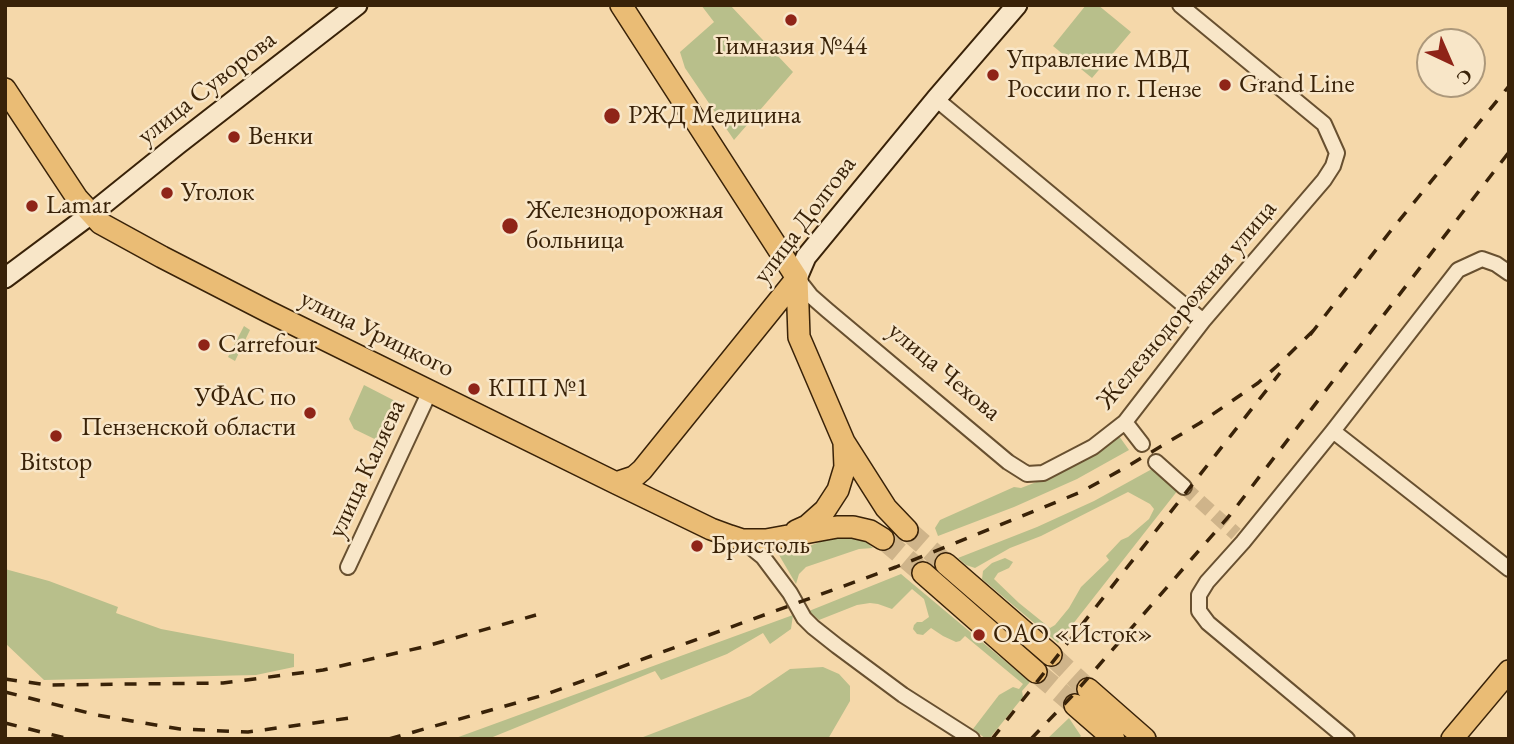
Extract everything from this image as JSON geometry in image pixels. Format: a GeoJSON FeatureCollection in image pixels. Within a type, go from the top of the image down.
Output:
{"type":"FeatureCollection","features":[{"type":"Feature","properties":{"kind":"main road","name":"улица Суворова"},"geometry":{"type":"LineString","coordinates":[[5,278],[91,214],[357,5]]}},
{"type":"Feature","properties":{"kind":"main road","name":"улица Чехова"},"geometry":{"type":"LineString","coordinates":[[621,5],[797,278]]}},
{"type":"Feature","properties":{"kind":"main road","name":"улица Долгова"},"geometry":{"type":"LineString","coordinates":[[616,483],[634,477],[642,470],[797,278],[806,257],[1017,5]]}},
{"type":"Feature","properties":{"kind":"main road","name":"улица Урицкого"},"geometry":{"type":"LineString","coordinates":[[5,89],[77,198],[91,214],[100,223],[162,257],[711,529],[742,540],[766,540],[837,527],[853,527],[870,531],[883,539]]}},
{"type":"Feature","properties":{"kind":"main road"},"geometry":{"type":"LineString","coordinates":[[797,278],[799,330],[844,442],[886,508],[907,530]]}},
{"type":"Feature","properties":{"kind":"main road"},"geometry":{"type":"LineString","coordinates":[[755,331],[765,325],[777,324],[799,330]]}},
{"type":"Feature","properties":{"kind":"main road"},"geometry":{"type":"LineString","coordinates":[[785,536],[807,526],[825,510],[838,490],[845,467],[844,442]]}},
{"type":"Feature","properties":{"kind":"main road"},"geometry":{"type":"LineString","coordinates":[[642,470],[640,486],[649,499]]}},
{"type":"Feature","properties":{"kind":"main road"},"geometry":{"type":"LineString","coordinates":[[946,564],[1051,655]]}},
{"type":"Feature","properties":{"kind":"main road"},"geometry":{"type":"LineString","coordinates":[[923,573],[1036,672]]}},
{"type":"Feature","properties":{"kind":"main road"},"geometry":{"type":"LineString","coordinates":[[1452,739],[1509,671]]}},
{"type":"Feature","properties":{"kind":"main road"},"geometry":{"type":"LineString","coordinates":[[1114,739],[1098,730],[1082,697],[1145,739]]}},
{"type":"Feature","properties":{"kind":"street","name":"Железнодорожная улица"},"geometry":{"type":"LineString","coordinates":[[1027,474],[1043,473],[1093,447],[1125,422],[1203,321],[1324,180],[1333,166],[1337,153],[1324,124],[1180,5]]}},
{"type":"Feature","properties":{"kind":"street"},"geometry":{"type":"LineString","coordinates":[[936,99],[1203,321]]}},
{"type":"Feature","properties":{"kind":"street"},"geometry":{"type":"LineString","coordinates":[[1347,739],[1208,623],[1199,611],[1199,595],[1240,538],[1333,431],[1458,270],[1482,259],[1509,273]]}},
{"type":"Feature","properties":{"kind":"street","name":"улица Чехова"},"geometry":{"type":"LineString","coordinates":[[797,278],[827,310],[1009,462],[1027,474]]}},
{"type":"Feature","properties":{"kind":"street"},"geometry":{"type":"LineString","coordinates":[[799,330],[807,314],[815,309],[827,310]]}},
{"type":"Feature","properties":{"kind":"street","name":"улица Каляева"},"geometry":{"type":"LineString","coordinates":[[348,567],[430,391]]}},
{"type":"Feature","properties":{"kind":"street"},"geometry":{"type":"LineString","coordinates":[[1125,422],[1142,444]]}},
{"type":"Feature","properties":{"kind":"street"},"geometry":{"type":"LineString","coordinates":[[1333,431],[1509,569]]}},
{"type":"Feature","properties":{"kind":"street"},"geometry":{"type":"LineString","coordinates":[[1156,463],[1184,486]]}},
{"type":"Feature","properties":{"kind":"street"},"geometry":{"type":"LineString","coordinates":[[742,540],[763,557],[790,593],[804,618],[836,646],[903,695],[972,739]]}},
{"type":"Feature","properties":{"kind":"green space"},"geometry":{"type":"Polygon","coordinates":[[[701,5],[730,5],[793,72],[734,140],[685,68],[680,52],[714,22],[701,5]]]}},
{"type":"Feature","properties":{"kind":"green space"},"geometry":{"type":"Polygon","coordinates":[[[1086,5],[1098,5],[1131,32],[1092,78],[1053,46],[1086,5]]]}},
{"type":"Feature","properties":{"kind":"green space"},"geometry":{"type":"Polygon","coordinates":[[[244,326],[250,330],[235,361],[228,357],[244,326]]]}},
{"type":"Feature","properties":{"kind":"green space"},"geometry":{"type":"Polygon","coordinates":[[[364,385],[399,403],[400,417],[387,445],[354,429],[349,419],[364,385]]]}},
{"type":"Feature","properties":{"kind":"green space"},"geometry":{"type":"Polygon","coordinates":[[[1119,436],[1129,450],[1077,479],[938,536],[935,528],[940,520],[1014,487],[1021,488],[1039,481],[1119,436]]]}},
{"type":"Feature","properties":{"kind":"green space"},"geometry":{"type":"Polygon","coordinates":[[[1152,469],[1178,490],[1058,643],[982,579],[983,571],[992,563],[1005,558],[1013,562],[994,579],[1050,628],[1069,608],[1081,587],[1109,560],[1106,556],[1121,540],[1149,519],[1154,509],[1150,504],[1128,492],[1041,536],[1010,548],[975,568],[958,558],[1094,501],[1152,469]]]}},
{"type":"Feature","properties":{"kind":"green space"},"geometry":{"type":"Polygon","coordinates":[[[851,536],[864,540],[873,548],[859,549],[806,567],[799,574],[796,584],[779,555],[832,537],[851,536]]]}},
{"type":"Feature","properties":{"kind":"green space"},"geometry":{"type":"Polygon","coordinates":[[[5,569],[49,581],[118,607],[116,613],[161,629],[294,654],[294,667],[256,675],[44,680],[5,643],[5,569]]]}},
{"type":"Feature","properties":{"kind":"green space"},"geometry":{"type":"Polygon","coordinates":[[[901,574],[1030,682],[1022,691],[1023,697],[989,739],[973,729],[999,695],[1013,687],[1019,689],[1023,684],[965,636],[956,642],[931,628],[923,635],[917,634],[913,629],[914,625],[929,617],[924,599],[912,589],[892,609],[870,603],[857,605],[819,620],[809,611],[901,574]]]}},
{"type":"Feature","properties":{"kind":"green space"},"geometry":{"type":"Polygon","coordinates":[[[793,615],[791,629],[770,644],[763,633],[727,654],[661,680],[655,671],[488,739],[453,739],[793,615]]]}},
{"type":"Feature","properties":{"kind":"green space"},"geometry":{"type":"Polygon","coordinates":[[[823,667],[839,674],[850,686],[850,701],[828,739],[638,739],[750,696],[790,669],[823,667]]]}},
{"type":"Feature","properties":{"kind":"green space"},"geometry":{"type":"Polygon","coordinates":[[[1069,718],[1081,736],[1078,739],[1047,739],[1069,718]]]}},
{"type":"Feature","properties":{"kind":"tunnel"},"geometry":{"type":"LineString","coordinates":[[1184,487],[1236,534]]}},
{"type":"Feature","properties":{"kind":"tunnel"},"geometry":{"type":"LineString","coordinates":[[907,530],[946,564]]}},
{"type":"Feature","properties":{"kind":"tunnel"},"geometry":{"type":"LineString","coordinates":[[883,539],[923,573]]}},
{"type":"Feature","properties":{"kind":"tunnel"},"geometry":{"type":"LineString","coordinates":[[1051,655],[1088,689]]}},
{"type":"Feature","properties":{"kind":"tunnel"},"geometry":{"type":"LineString","coordinates":[[1036,672],[1075,705]]}},
{"type":"Feature","properties":{"kind":"railway"},"geometry":{"type":"LineString","coordinates":[[1310,335],[1509,86]]}},
{"type":"Feature","properties":{"kind":"railway"},"geometry":{"type":"LineString","coordinates":[[1031,739],[1073,695],[1230,515],[1509,152]]}},
{"type":"Feature","properties":{"kind":"railway"},"geometry":{"type":"LineString","coordinates":[[389,739],[544,695],[896,567],[1081,492],[1200,423],[1258,383],[1316,328]]}},
{"type":"Feature","properties":{"kind":"railway"},"geometry":{"type":"LineString","coordinates":[[992,739],[1280,373]]}},
{"type":"Feature","properties":{"kind":"railway"},"geometry":{"type":"LineString","coordinates":[[5,679],[48,685],[223,683],[323,670],[423,647],[536,615]]}},
{"type":"Feature","properties":{"kind":"railway"},"geometry":{"type":"LineString","coordinates":[[5,692],[97,715],[180,729],[248,732],[357,717]]}},
{"type":"Feature","properties":{"kind":"railway"},"geometry":{"type":"LineString","coordinates":[[5,723],[69,739]]}},
{"type":"Feature","properties":{"kind":"place","name":"Гимназия №44"},"geometry":{"type":"Point","coordinates":[791,20]}},
{"type":"Feature","properties":{"kind":"place","name":"Управление МВД России по г. Пензе"},"geometry":{"type":"Point","coordinates":[993,75]}},
{"type":"Feature","properties":{"kind":"place","name":"Grand Line"},"geometry":{"type":"Point","coordinates":[1225,85]}},
{"type":"Feature","properties":{"kind":"place","name":"РЖД Медицина"},"geometry":{"type":"Point","coordinates":[612,116]}},
{"type":"Feature","properties":{"kind":"place","name":"Венки"},"geometry":{"type":"Point","coordinates":[234,137]}},
{"type":"Feature","properties":{"kind":"place","name":"Уголок"},"geometry":{"type":"Point","coordinates":[167,193]}},
{"type":"Feature","properties":{"kind":"place","name":"Lamar"},"geometry":{"type":"Point","coordinates":[32,206]}},
{"type":"Feature","properties":{"kind":"place","name":"Железнодорожная больница"},"geometry":{"type":"Point","coordinates":[510,226]}},
{"type":"Feature","properties":{"kind":"place","name":"Carrefour"},"geometry":{"type":"Point","coordinates":[204,345]}},
{"type":"Feature","properties":{"kind":"place","name":"КПП №1"},"geometry":{"type":"Point","coordinates":[474,389]}},
{"type":"Feature","properties":{"kind":"place","name":"УФАС по Пензенской области"},"geometry":{"type":"Point","coordinates":[310,413]}},
{"type":"Feature","properties":{"kind":"place","name":"Bitstop"},"geometry":{"type":"Point","coordinates":[56,436]}},
{"type":"Feature","properties":{"kind":"place","name":"Бристоль"},"geometry":{"type":"Point","coordinates":[697,546]}},
{"type":"Feature","properties":{"kind":"place","name":"ОАО «Исток»"},"geometry":{"type":"Point","coordinates":[979,635]}}]}
